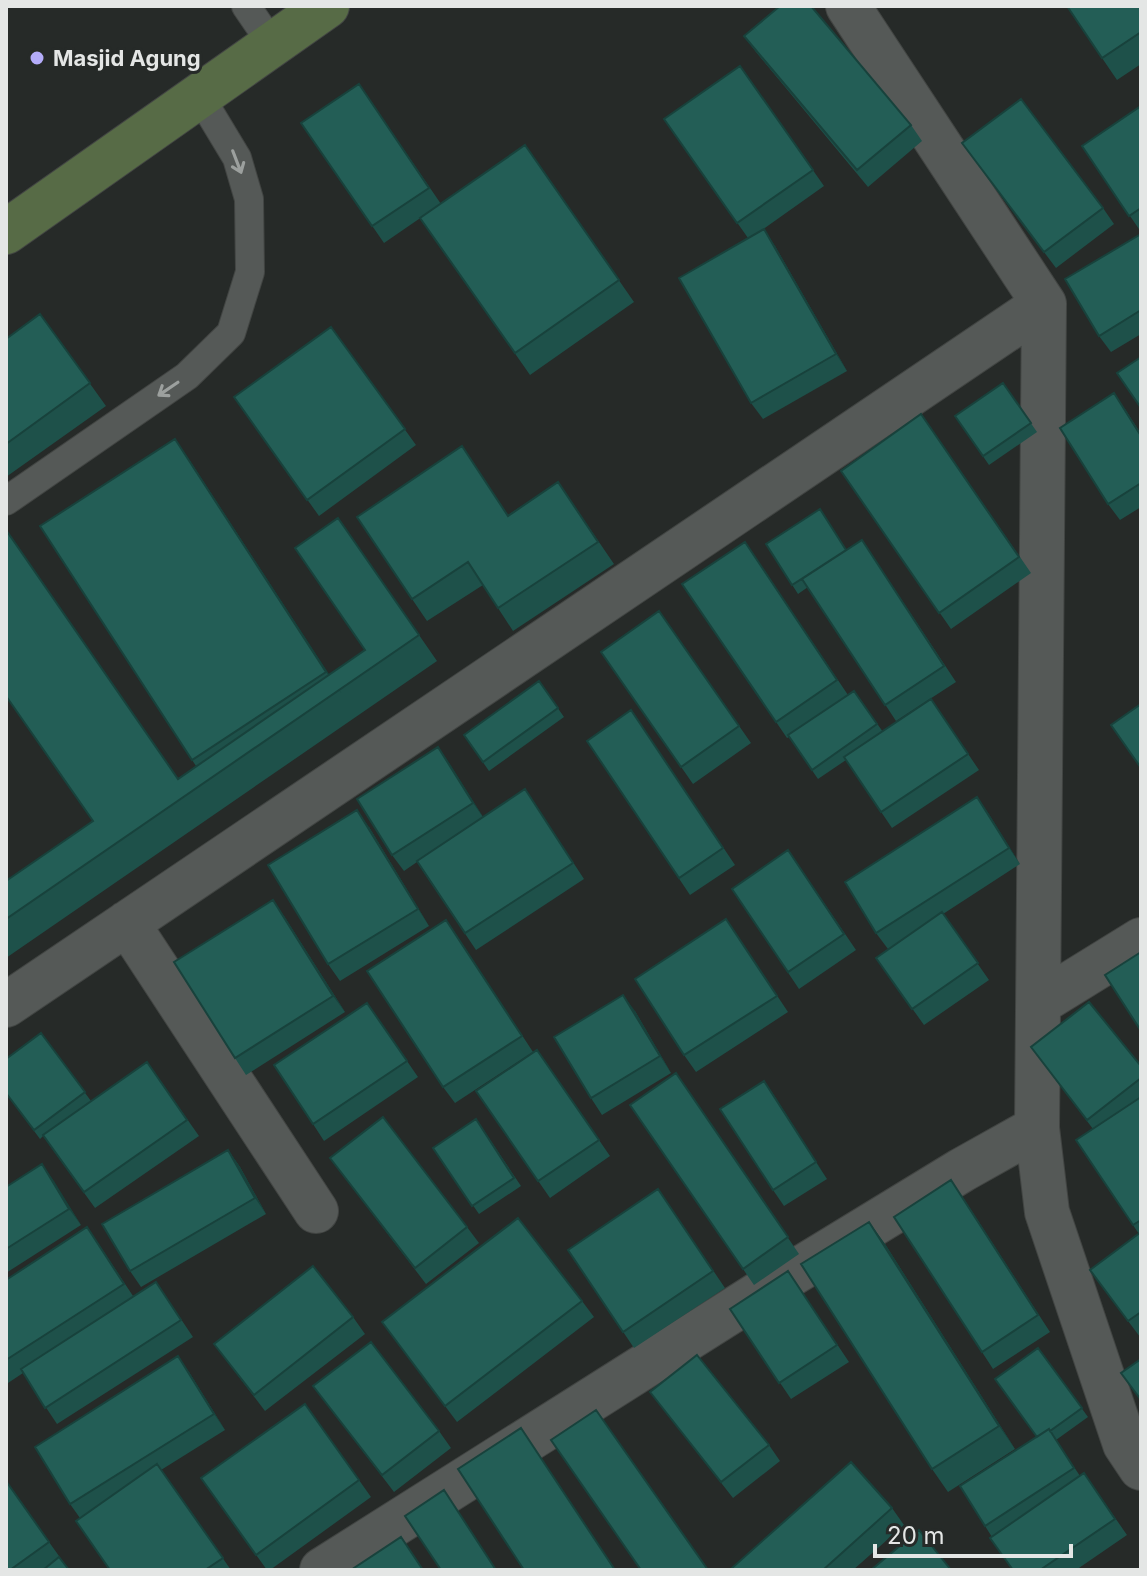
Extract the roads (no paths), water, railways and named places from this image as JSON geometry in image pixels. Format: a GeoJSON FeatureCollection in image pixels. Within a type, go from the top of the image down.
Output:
{"type":"FeatureCollection","features":[{"type":"Feature","properties":{"kind":"main road"},"geometry":{"type":"LineString","coordinates":[[6,232],[327,6]]}},
{"type":"Feature","properties":{"kind":"street"},"geometry":{"type":"LineString","coordinates":[[848,6],[1044,304],[1037,1128],[1047,1212],[1125,1444],[1141,1468]]}},
{"type":"Feature","properties":{"kind":"street"},"geometry":{"type":"LineString","coordinates":[[6,1005],[1044,304]]}},
{"type":"Feature","properties":{"kind":"street"},"geometry":{"type":"LineString","coordinates":[[127,923],[316,1211]]}},
{"type":"Feature","properties":{"kind":"street"},"geometry":{"type":"LineString","coordinates":[[1039,1003],[1141,940]]}},
{"type":"Feature","properties":{"kind":"street"},"geometry":{"type":"LineString","coordinates":[[322,1570],[757,1295],[1037,1128]]}},
{"type":"Feature","properties":{"kind":"lane"},"geometry":{"type":"LineString","coordinates":[[246,6],[272,44]]}},
{"type":"Feature","properties":{"kind":"lane"},"geometry":{"type":"LineString","coordinates":[[6,501],[187,376],[231,333],[250,272],[249,199],[237,158],[199,95]]}},
{"type":"Feature","properties":{"kind":"place","name":"Masjid Agung"},"geometry":{"type":"Point","coordinates":[37,58]}}]}
